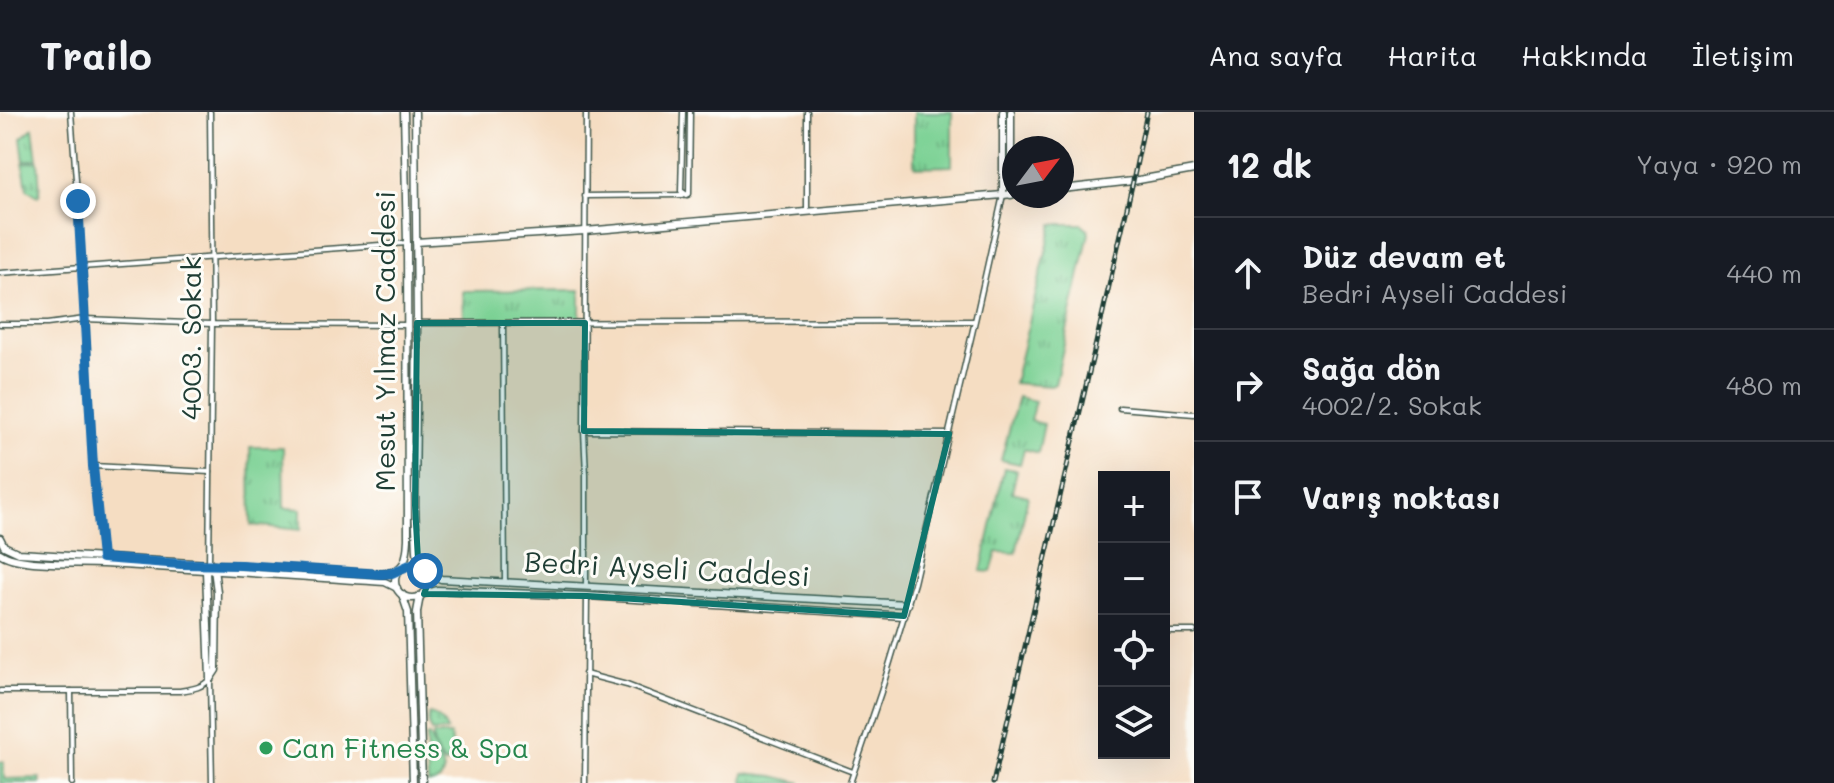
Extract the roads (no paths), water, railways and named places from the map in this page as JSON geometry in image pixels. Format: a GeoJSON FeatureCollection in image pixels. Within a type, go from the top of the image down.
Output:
{"type":"FeatureCollection","features":[{"type":"Feature","properties":{"kind":"main road","name":"Mesut Yılmaz Caddesi"},"geometry":{"type":"LineString","coordinates":[[400,569],[407,553],[408,539],[404,112]]}},
{"type":"Feature","properties":{"kind":"main road","name":"Mesut Yılmaz Caddesi"},"geometry":{"type":"LineString","coordinates":[[415,112],[415,505],[418,560],[424,569]]}},
{"type":"Feature","properties":{"kind":"main road"},"geometry":{"type":"LineString","coordinates":[[1003,112],[1005,136]]}},
{"type":"Feature","properties":{"kind":"main road"},"geometry":{"type":"LineString","coordinates":[[1010,136],[1011,112]]}},
{"type":"Feature","properties":{"kind":"main road"},"geometry":{"type":"LineString","coordinates":[[1074,188],[1194,170]]}},
{"type":"Feature","properties":{"kind":"main road"},"geometry":{"type":"LineString","coordinates":[[416,242],[1002,196]]}},
{"type":"Feature","properties":{"kind":"main road"},"geometry":{"type":"LineString","coordinates":[[0,538],[4,546],[19,553],[385,582],[410,598],[422,595]]}},
{"type":"Feature","properties":{"kind":"main road"},"geometry":{"type":"LineString","coordinates":[[0,553],[15,559],[42,562],[382,574],[412,564],[424,569],[429,580],[417,612],[422,783]]}},
{"type":"Feature","properties":{"kind":"main road"},"geometry":{"type":"LineString","coordinates":[[210,567],[210,679]]}},
{"type":"Feature","properties":{"kind":"main road"},"geometry":{"type":"LineString","coordinates":[[400,569],[395,579],[408,612],[413,783]]}},
{"type":"Feature","properties":{"kind":"main road","name":"Bedri Ayseli Caddesi"},"geometry":{"type":"LineString","coordinates":[[424,569],[441,579],[908,604]]}},
{"type":"Feature","properties":{"kind":"main road","name":"Bedri Ayseli Caddesi"},"geometry":{"type":"LineString","coordinates":[[422,595],[437,590],[587,596],[904,616]]}},
{"type":"Feature","properties":{"kind":"street"},"geometry":{"type":"LineString","coordinates":[[71,112],[93,466],[102,558]]}},
{"type":"Feature","properties":{"kind":"street","name":"4003. Sokak"},"geometry":{"type":"LineString","coordinates":[[210,112],[210,567]]}},
{"type":"Feature","properties":{"kind":"street"},"geometry":{"type":"LineString","coordinates":[[586,112],[586,586]]}},
{"type":"Feature","properties":{"kind":"street"},"geometry":{"type":"LineString","coordinates":[[683,112],[681,191],[684,195]]}},
{"type":"Feature","properties":{"kind":"street"},"geometry":{"type":"LineString","coordinates":[[585,196],[689,194],[690,112]]}},
{"type":"Feature","properties":{"kind":"street"},"geometry":{"type":"LineString","coordinates":[[807,112],[807,212]]}},
{"type":"Feature","properties":{"kind":"street"},"geometry":{"type":"LineString","coordinates":[[850,783],[908,604],[975,321],[1005,208]]}},
{"type":"Feature","properties":{"kind":"street"},"geometry":{"type":"LineString","coordinates":[[0,273],[407,243]]}},
{"type":"Feature","properties":{"kind":"street"},"geometry":{"type":"LineString","coordinates":[[0,324],[47,324],[85,319],[212,324],[407,325]]}},
{"type":"Feature","properties":{"kind":"street"},"geometry":{"type":"LineString","coordinates":[[417,323],[975,321]]}},
{"type":"Feature","properties":{"kind":"street"},"geometry":{"type":"LineString","coordinates":[[503,324],[505,582]]}},
{"type":"Feature","properties":{"kind":"street"},"geometry":{"type":"LineString","coordinates":[[1120,408],[1194,414]]}},
{"type":"Feature","properties":{"kind":"street"},"geometry":{"type":"LineString","coordinates":[[584,431],[949,434]]}},
{"type":"Feature","properties":{"kind":"street"},"geometry":{"type":"LineString","coordinates":[[93,466],[210,472]]}},
{"type":"Feature","properties":{"kind":"street"},"geometry":{"type":"LineString","coordinates":[[585,783],[587,596]]}},
{"type":"Feature","properties":{"kind":"street"},"geometry":{"type":"LineString","coordinates":[[1170,631],[1194,631]]}},
{"type":"Feature","properties":{"kind":"street"},"geometry":{"type":"LineString","coordinates":[[585,674],[627,685],[853,772]]}},
{"type":"Feature","properties":{"kind":"street"},"geometry":{"type":"LineString","coordinates":[[0,691],[180,691],[196,689],[210,679]]}},
{"type":"Feature","properties":{"kind":"street"},"geometry":{"type":"LineString","coordinates":[[210,679],[212,783]]}},
{"type":"Feature","properties":{"kind":"street"},"geometry":{"type":"LineString","coordinates":[[71,691],[72,783]]}},
{"type":"Feature","properties":{"kind":"railway"},"geometry":{"type":"LineString","coordinates":[[993,783],[1147,112]]}},
{"type":"Feature","properties":{"kind":"place","name":"Can Fitness & Spa"},"geometry":{"type":"Point","coordinates":[266,748]}}]}
